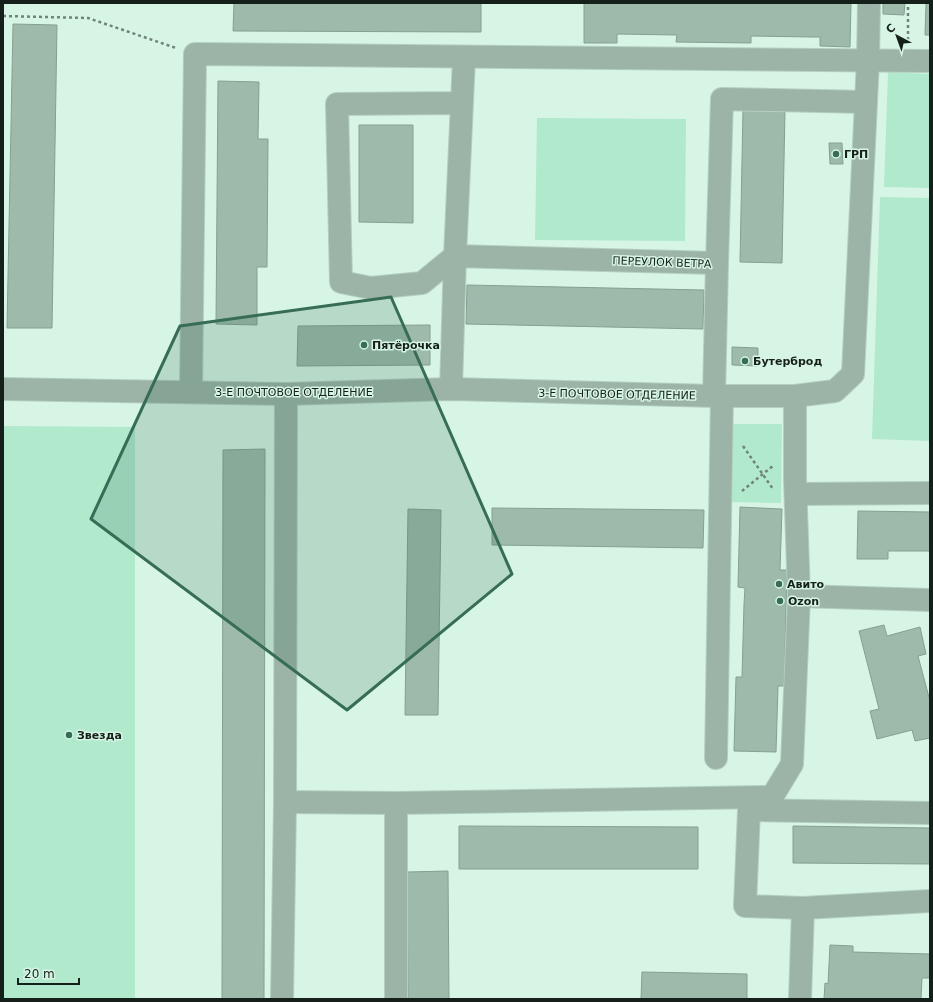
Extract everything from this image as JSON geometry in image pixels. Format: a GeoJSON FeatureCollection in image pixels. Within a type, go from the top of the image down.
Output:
{"type":"FeatureCollection","features":[{"type":"Feature","properties":{"kind":"street","name":"3-Е ПОЧТОВОЕ ОТДЕЛЕНИЕ"},"geometry":{"type":"LineString","coordinates":[[3,390],[191,391],[286,394],[451,389],[720,403],[835,391],[854,374],[868,60],[869,3]]}},
{"type":"Feature","properties":{"kind":"street"},"geometry":{"type":"LineString","coordinates":[[191,391],[195,54],[464,58],[930,61]]}},
{"type":"Feature","properties":{"kind":"street"},"geometry":{"type":"LineString","coordinates":[[451,389],[455,256],[464,58]]}},
{"type":"Feature","properties":{"kind":"street","name":"ПЕРЕУЛОК ВЕТРА"},"geometry":{"type":"LineString","coordinates":[[455,256],[716,263],[722,99],[866,102]]}},
{"type":"Feature","properties":{"kind":"street"},"geometry":{"type":"LineString","coordinates":[[455,256],[422,283],[371,288],[340,282],[337,104],[462,103]]}},
{"type":"Feature","properties":{"kind":"street"},"geometry":{"type":"LineString","coordinates":[[716,263],[720,403],[716,758]]}},
{"type":"Feature","properties":{"kind":"street"},"geometry":{"type":"LineString","coordinates":[[282,999],[285,802],[286,394]]}},
{"type":"Feature","properties":{"kind":"street"},"geometry":{"type":"LineString","coordinates":[[749,810],[772,797],[792,764],[799,596],[786,493],[795,446],[795,396]]}},
{"type":"Feature","properties":{"kind":"street"},"geometry":{"type":"LineString","coordinates":[[786,493],[930,493]]}},
{"type":"Feature","properties":{"kind":"street"},"geometry":{"type":"LineString","coordinates":[[799,596],[930,600]]}},
{"type":"Feature","properties":{"kind":"street"},"geometry":{"type":"LineString","coordinates":[[285,802],[396,803],[772,797]]}},
{"type":"Feature","properties":{"kind":"street"},"geometry":{"type":"LineString","coordinates":[[396,803],[396,999]]}},
{"type":"Feature","properties":{"kind":"street"},"geometry":{"type":"LineString","coordinates":[[749,810],[930,813]]}},
{"type":"Feature","properties":{"kind":"street"},"geometry":{"type":"LineString","coordinates":[[749,810],[745,906],[803,908],[930,901]]}},
{"type":"Feature","properties":{"kind":"street"},"geometry":{"type":"LineString","coordinates":[[800,999],[803,908]]}},
{"type":"Feature","properties":{"kind":"path"},"geometry":{"type":"LineString","coordinates":[[907,60],[908,3]]}},
{"type":"Feature","properties":{"kind":"path"},"geometry":{"type":"LineString","coordinates":[[3,16],[88,18],[195,54]]}},
{"type":"Feature","properties":{"kind":"path"},"geometry":{"type":"LineString","coordinates":[[720,403],[762,474],[786,493]]}},
{"type":"Feature","properties":{"kind":"path"},"geometry":{"type":"LineString","coordinates":[[719,509],[795,446]]}},
{"type":"Feature","properties":{"kind":"highlighted area"},"geometry":{"type":"Polygon","coordinates":[[[391,297],[512,574],[347,710],[91,519],[180,326],[391,297]]]}},
{"type":"Feature","properties":{"kind":"green space"},"geometry":{"type":"Polygon","coordinates":[[[888,72],[930,74],[930,188],[884,187],[888,72]]]}},
{"type":"Feature","properties":{"kind":"green space"},"geometry":{"type":"Polygon","coordinates":[[[537,118],[686,119],[685,241],[535,240],[537,118]]]}},
{"type":"Feature","properties":{"kind":"green space"},"geometry":{"type":"Polygon","coordinates":[[[880,197],[930,198],[930,441],[872,439],[880,197]]]}},
{"type":"Feature","properties":{"kind":"green space"},"geometry":{"type":"Polygon","coordinates":[[[731,424],[782,424],[781,503],[730,502],[731,424]]]}},
{"type":"Feature","properties":{"kind":"green space","name":"Звезда"},"geometry":{"type":"Polygon","coordinates":[[[3,426],[135,427],[135,999],[3,999],[3,426]]]}},
{"type":"Feature","properties":{"kind":"building"},"geometry":{"type":"Polygon","coordinates":[[[234,3],[481,3],[481,32],[233,31],[234,3]]]}},
{"type":"Feature","properties":{"kind":"building"},"geometry":{"type":"Polygon","coordinates":[[[584,3],[851,3],[850,47],[820,46],[820,37],[751,36],[751,43],[676,42],[677,35],[617,34],[617,43],[584,43],[584,3]]]}},
{"type":"Feature","properties":{"kind":"building"},"geometry":{"type":"Polygon","coordinates":[[[883,3],[905,3],[904,15],[883,14],[883,3]]]}},
{"type":"Feature","properties":{"kind":"building"},"geometry":{"type":"Polygon","coordinates":[[[926,3],[930,3],[930,35],[925,35],[926,3]]]}},
{"type":"Feature","properties":{"kind":"building"},"geometry":{"type":"Polygon","coordinates":[[[13,24],[57,25],[52,328],[7,328],[13,24]]]}},
{"type":"Feature","properties":{"kind":"building"},"geometry":{"type":"Polygon","coordinates":[[[218,81],[259,82],[258,139],[268,139],[267,267],[257,267],[257,325],[216,324],[218,81]]]}},
{"type":"Feature","properties":{"kind":"building"},"geometry":{"type":"Polygon","coordinates":[[[743,109],[785,110],[782,263],[740,262],[743,109]]]}},
{"type":"Feature","properties":{"kind":"building"},"geometry":{"type":"Polygon","coordinates":[[[359,125],[413,125],[413,223],[359,222],[359,125]]]}},
{"type":"Feature","properties":{"kind":"building","name":"ГРП"},"geometry":{"type":"Polygon","coordinates":[[[829,143],[842,143],[843,164],[830,164],[829,143]]]}},
{"type":"Feature","properties":{"kind":"building"},"geometry":{"type":"Polygon","coordinates":[[[467,285],[704,290],[703,329],[466,324],[467,285]]]}},
{"type":"Feature","properties":{"kind":"building","name":"Пятёрочка"},"geometry":{"type":"Polygon","coordinates":[[[430,325],[430,365],[297,366],[298,326],[430,325]]]}},
{"type":"Feature","properties":{"kind":"building","name":"Бутерброд"},"geometry":{"type":"Polygon","coordinates":[[[732,347],[758,348],[758,366],[732,365],[732,347]]]}},
{"type":"Feature","properties":{"kind":"building"},"geometry":{"type":"Polygon","coordinates":[[[265,449],[264,999],[222,999],[223,450],[265,449]]]}},
{"type":"Feature","properties":{"kind":"building"},"geometry":{"type":"Polygon","coordinates":[[[740,507],[782,509],[780,570],[787,570],[784,686],[778,686],[776,752],[734,751],[736,677],[742,677],[745,588],[738,587],[740,507]]]}},
{"type":"Feature","properties":{"kind":"building"},"geometry":{"type":"Polygon","coordinates":[[[492,508],[704,510],[703,548],[492,545],[492,508]]]}},
{"type":"Feature","properties":{"kind":"building"},"geometry":{"type":"Polygon","coordinates":[[[408,509],[441,510],[438,715],[405,715],[408,509]]]}},
{"type":"Feature","properties":{"kind":"building"},"geometry":{"type":"Polygon","coordinates":[[[858,511],[930,512],[930,551],[888,551],[888,559],[857,559],[858,511]]]}},
{"type":"Feature","properties":{"kind":"building"},"geometry":{"type":"Polygon","coordinates":[[[884,625],[887,636],[920,627],[926,654],[918,656],[930,701],[930,738],[915,741],[912,730],[877,739],[870,711],[879,709],[859,631],[884,625]]]}},
{"type":"Feature","properties":{"kind":"building"},"geometry":{"type":"Polygon","coordinates":[[[459,826],[698,827],[698,869],[459,869],[459,826]]]}},
{"type":"Feature","properties":{"kind":"building"},"geometry":{"type":"Polygon","coordinates":[[[793,826],[930,828],[930,864],[793,863],[793,826]]]}},
{"type":"Feature","properties":{"kind":"building"},"geometry":{"type":"Polygon","coordinates":[[[448,871],[449,999],[408,999],[407,872],[448,871]]]}},
{"type":"Feature","properties":{"kind":"building"},"geometry":{"type":"Polygon","coordinates":[[[830,945],[853,946],[853,952],[930,954],[930,978],[922,978],[921,999],[824,999],[825,983],[828,984],[830,945]]]}},
{"type":"Feature","properties":{"kind":"building"},"geometry":{"type":"Polygon","coordinates":[[[642,972],[747,974],[747,999],[641,999],[642,972]]]}},
{"type":"Feature","properties":{"kind":"place","name":"ГРП"},"geometry":{"type":"Point","coordinates":[836,154]}},
{"type":"Feature","properties":{"kind":"place","name":"Пятёрочка"},"geometry":{"type":"Point","coordinates":[364,345]}},
{"type":"Feature","properties":{"kind":"place","name":"Бутерброд"},"geometry":{"type":"Point","coordinates":[745,361]}},
{"type":"Feature","properties":{"kind":"place","name":"Авито"},"geometry":{"type":"Point","coordinates":[779,584]}},
{"type":"Feature","properties":{"kind":"place","name":"Ozon"},"geometry":{"type":"Point","coordinates":[780,601]}},
{"type":"Feature","properties":{"kind":"place","name":"Звезда"},"geometry":{"type":"Point","coordinates":[69,735]}}]}
